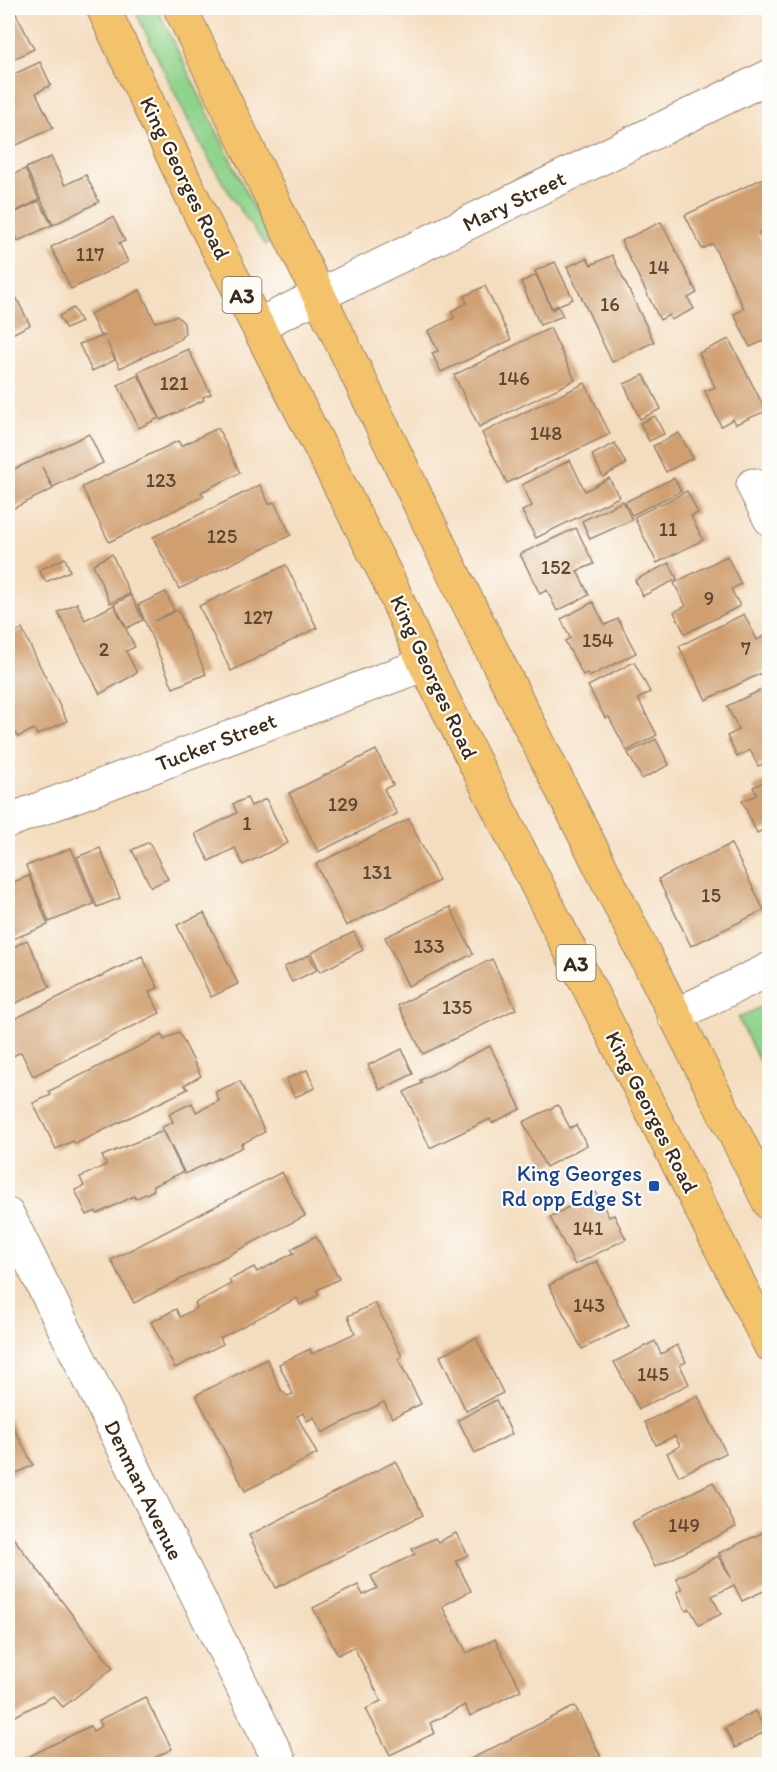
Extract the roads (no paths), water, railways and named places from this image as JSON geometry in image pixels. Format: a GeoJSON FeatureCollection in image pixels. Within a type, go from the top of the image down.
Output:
{"type":"FeatureCollection","features":[{"type":"Feature","properties":{"kind":"highway","name":"King Georges Road"},"geometry":{"type":"LineString","coordinates":[[103,8],[204,222],[388,579],[425,664],[770,1345]]}},
{"type":"Feature","properties":{"kind":"highway"},"geometry":{"type":"LineString","coordinates":[[180,8],[318,296],[674,1016],[770,1204]]}},
{"type":"Feature","properties":{"kind":"street","name":"Mary Street"},"geometry":{"type":"LineString","coordinates":[[258,325],[770,76]]}},
{"type":"Feature","properties":{"kind":"street"},"geometry":{"type":"LineString","coordinates":[[753,485],[770,519]]}},
{"type":"Feature","properties":{"kind":"street","name":"Tucker Street"},"geometry":{"type":"LineString","coordinates":[[8,821],[425,664]]}},
{"type":"Feature","properties":{"kind":"street"},"geometry":{"type":"LineString","coordinates":[[674,1016],[770,969]]}},
{"type":"Feature","properties":{"kind":"street","name":"Denman Avenue"},"geometry":{"type":"LineString","coordinates":[[8,1215],[281,1764]]}},
{"type":"Feature","properties":{"kind":"place","name":"King Georges Rd opp Edge St"},"geometry":{"type":"Point","coordinates":[654,1186]}}]}
